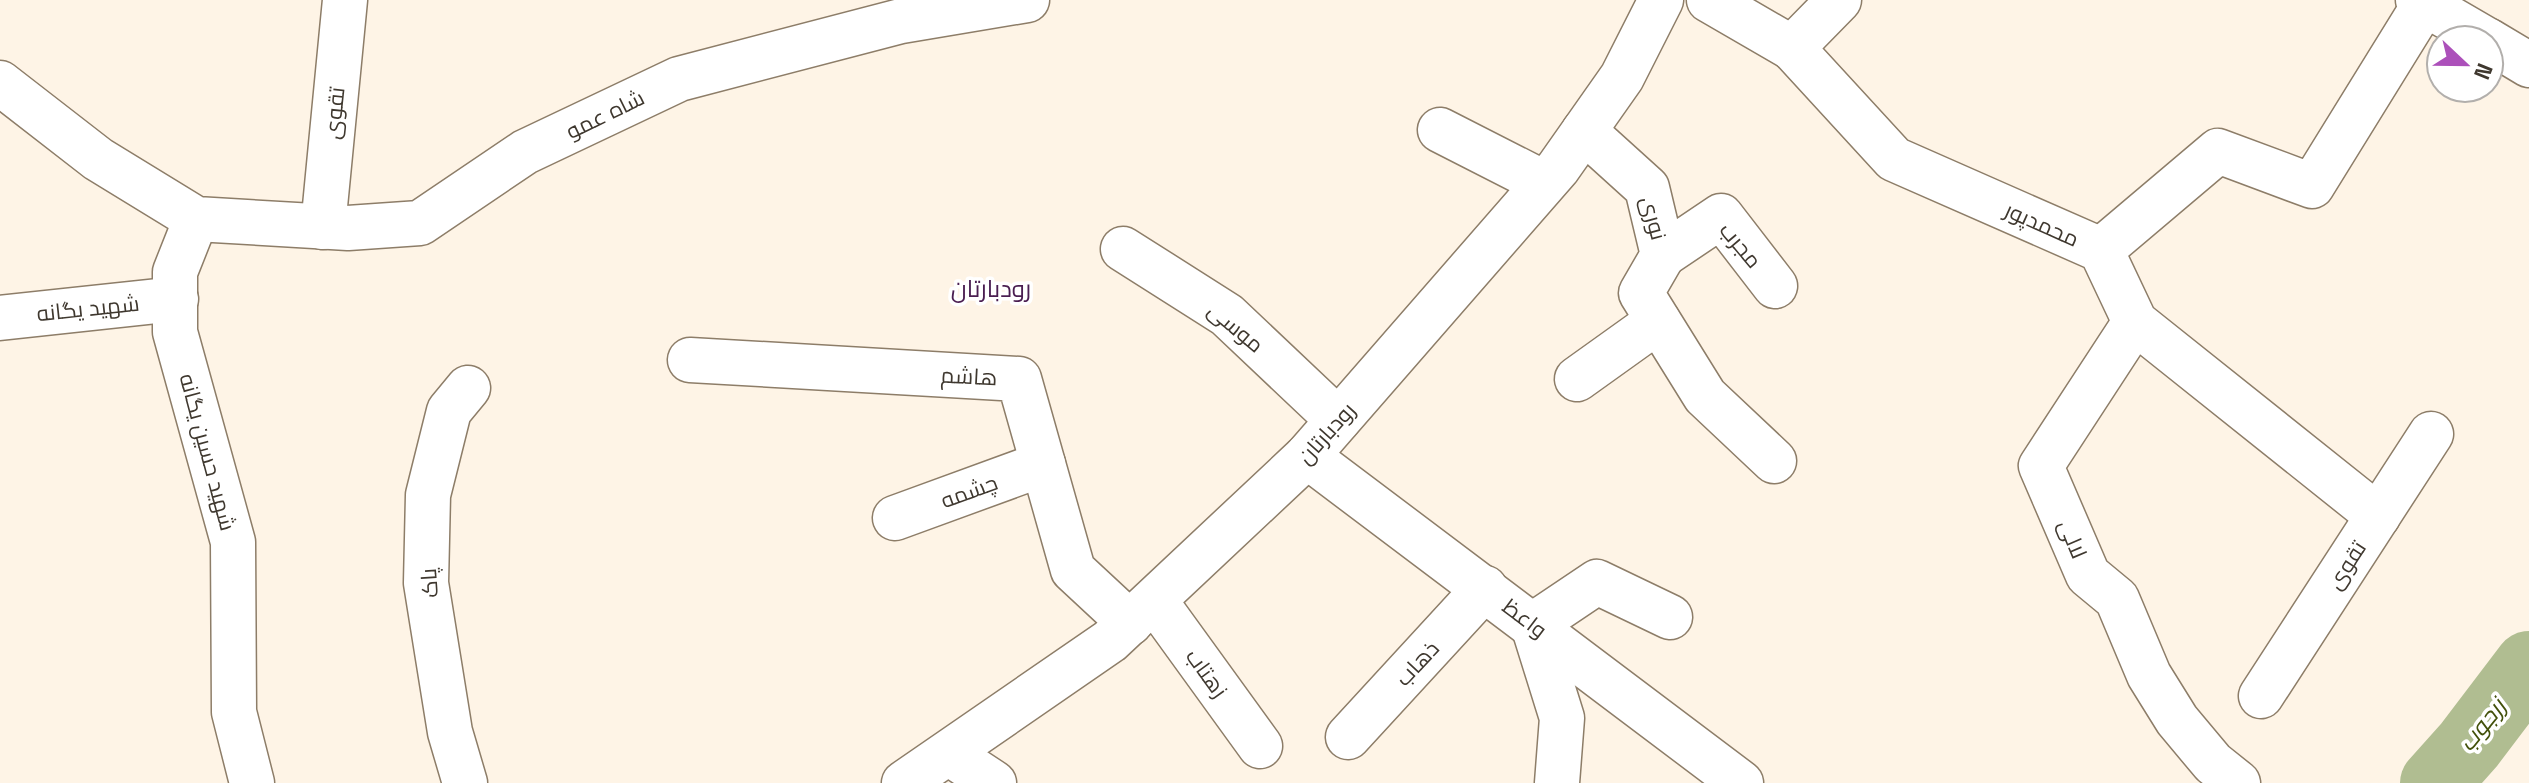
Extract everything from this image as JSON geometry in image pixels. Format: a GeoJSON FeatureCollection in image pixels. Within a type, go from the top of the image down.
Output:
{"type":"FeatureCollection","features":[{"type":"Feature","properties":{"kind":"street","name":"تقوی"},"geometry":{"type":"LineString","coordinates":[[323,227],[345,0]]}},
{"type":"Feature","properties":{"kind":"street","name":"شاه عمو"},"geometry":{"type":"LineString","coordinates":[[196,219],[348,228],[420,223],[525,152],[679,79],[901,21],[1027,0]]}},
{"type":"Feature","properties":{"kind":"street","name":"رودبارتان"},"geometry":{"type":"LineString","coordinates":[[904,783],[1110,641],[1307,456],[1558,168],[1622,77],[1661,0]]}},
{"type":"Feature","properties":{"kind":"street","name":"محمدپور"},"geometry":{"type":"LineString","coordinates":[[1709,0],[1792,48],[1894,159],[2101,250],[2135,322],[2378,516]]}},
{"type":"Feature","properties":{"kind":"street"},"geometry":{"type":"LineString","coordinates":[[1792,48],[1839,0]]}},
{"type":"Feature","properties":{"kind":"street"},"geometry":{"type":"LineString","coordinates":[[2101,250],[2218,151],[2312,186],[2423,1],[2460,24]]}},
{"type":"Feature","properties":{"kind":"street"},"geometry":{"type":"LineString","coordinates":[[2505,51],[2529,65]]}},
{"type":"Feature","properties":{"kind":"street"},"geometry":{"type":"LineString","coordinates":[[0,84],[98,159],[196,219]]}},
{"type":"Feature","properties":{"kind":"street"},"geometry":{"type":"LineString","coordinates":[[1440,130],[1544,183]]}},
{"type":"Feature","properties":{"kind":"street","name":"نوری"},"geometry":{"type":"LineString","coordinates":[[1584,131],[1647,188],[1663,255],[1641,293],[1705,396],[1774,461]]}},
{"type":"Feature","properties":{"kind":"street","name":"مجرب"},"geometry":{"type":"LineString","coordinates":[[1663,255],[1721,216],[1775,286]]}},
{"type":"Feature","properties":{"kind":"street","name":"شهید حسین یگانه"},"geometry":{"type":"LineString","coordinates":[[196,219],[175,272],[175,332],[233,542],[234,712],[252,783]]}},
{"type":"Feature","properties":{"kind":"street","name":"موسی"},"geometry":{"type":"LineString","coordinates":[[1123,249],[1227,315],[1338,420]]}},
{"type":"Feature","properties":{"kind":"street","name":"شهید یگانه"},"geometry":{"type":"LineString","coordinates":[[0,318],[176,299]]}},
{"type":"Feature","properties":{"kind":"street"},"geometry":{"type":"LineString","coordinates":[[1577,379],[1658,321]]}},
{"type":"Feature","properties":{"kind":"street","name":"لالی"},"geometry":{"type":"LineString","coordinates":[[2135,322],[2041,466],[2088,575],[2117,599],[2149,675],[2177,720],[2213,763],[2238,783]]}},
{"type":"Feature","properties":{"kind":"street","name":"هاشم"},"geometry":{"type":"LineString","coordinates":[[690,360],[1019,379],[1073,570],[1143,612]]}},
{"type":"Feature","properties":{"kind":"street","name":"پاک"},"geometry":{"type":"LineString","coordinates":[[465,783],[450,732],[426,583],[428,495],[449,411],[468,388]]}},
{"type":"Feature","properties":{"kind":"street","name":"تقوی"},"geometry":{"type":"LineString","coordinates":[[2261,696],[2431,434]]}},
{"type":"Feature","properties":{"kind":"street","name":"واعظ"},"geometry":{"type":"LineString","coordinates":[[1307,456],[1533,625],[1717,776]]}},
{"type":"Feature","properties":{"kind":"street","name":"چشمه"},"geometry":{"type":"LineString","coordinates":[[895,518],[1043,464]]}},
{"type":"Feature","properties":{"kind":"street"},"geometry":{"type":"LineString","coordinates":[[1557,783],[1562,718],[1533,625],[1597,582],[1670,617]]}},
{"type":"Feature","properties":{"kind":"street","name":"ذهاب"},"geometry":{"type":"LineString","coordinates":[[1348,737],[1485,588]]}},
{"type":"Feature","properties":{"kind":"street","name":"زهتاب"},"geometry":{"type":"LineString","coordinates":[[1143,612],[1260,746]]}},
{"type":"Feature","properties":{"kind":"street"},"geometry":{"type":"LineString","coordinates":[[950,754],[994,783]]}},
{"type":"Feature","properties":{"kind":"waterway","name":"زرجوب"},"geometry":{"type":"LineString","coordinates":[[2435,783],[2469,745],[2529,666]]}},
{"type":"Feature","properties":{"kind":"district","name":"رودبارتان"},"geometry":{"type":"Point","coordinates":[991,289]}}]}
